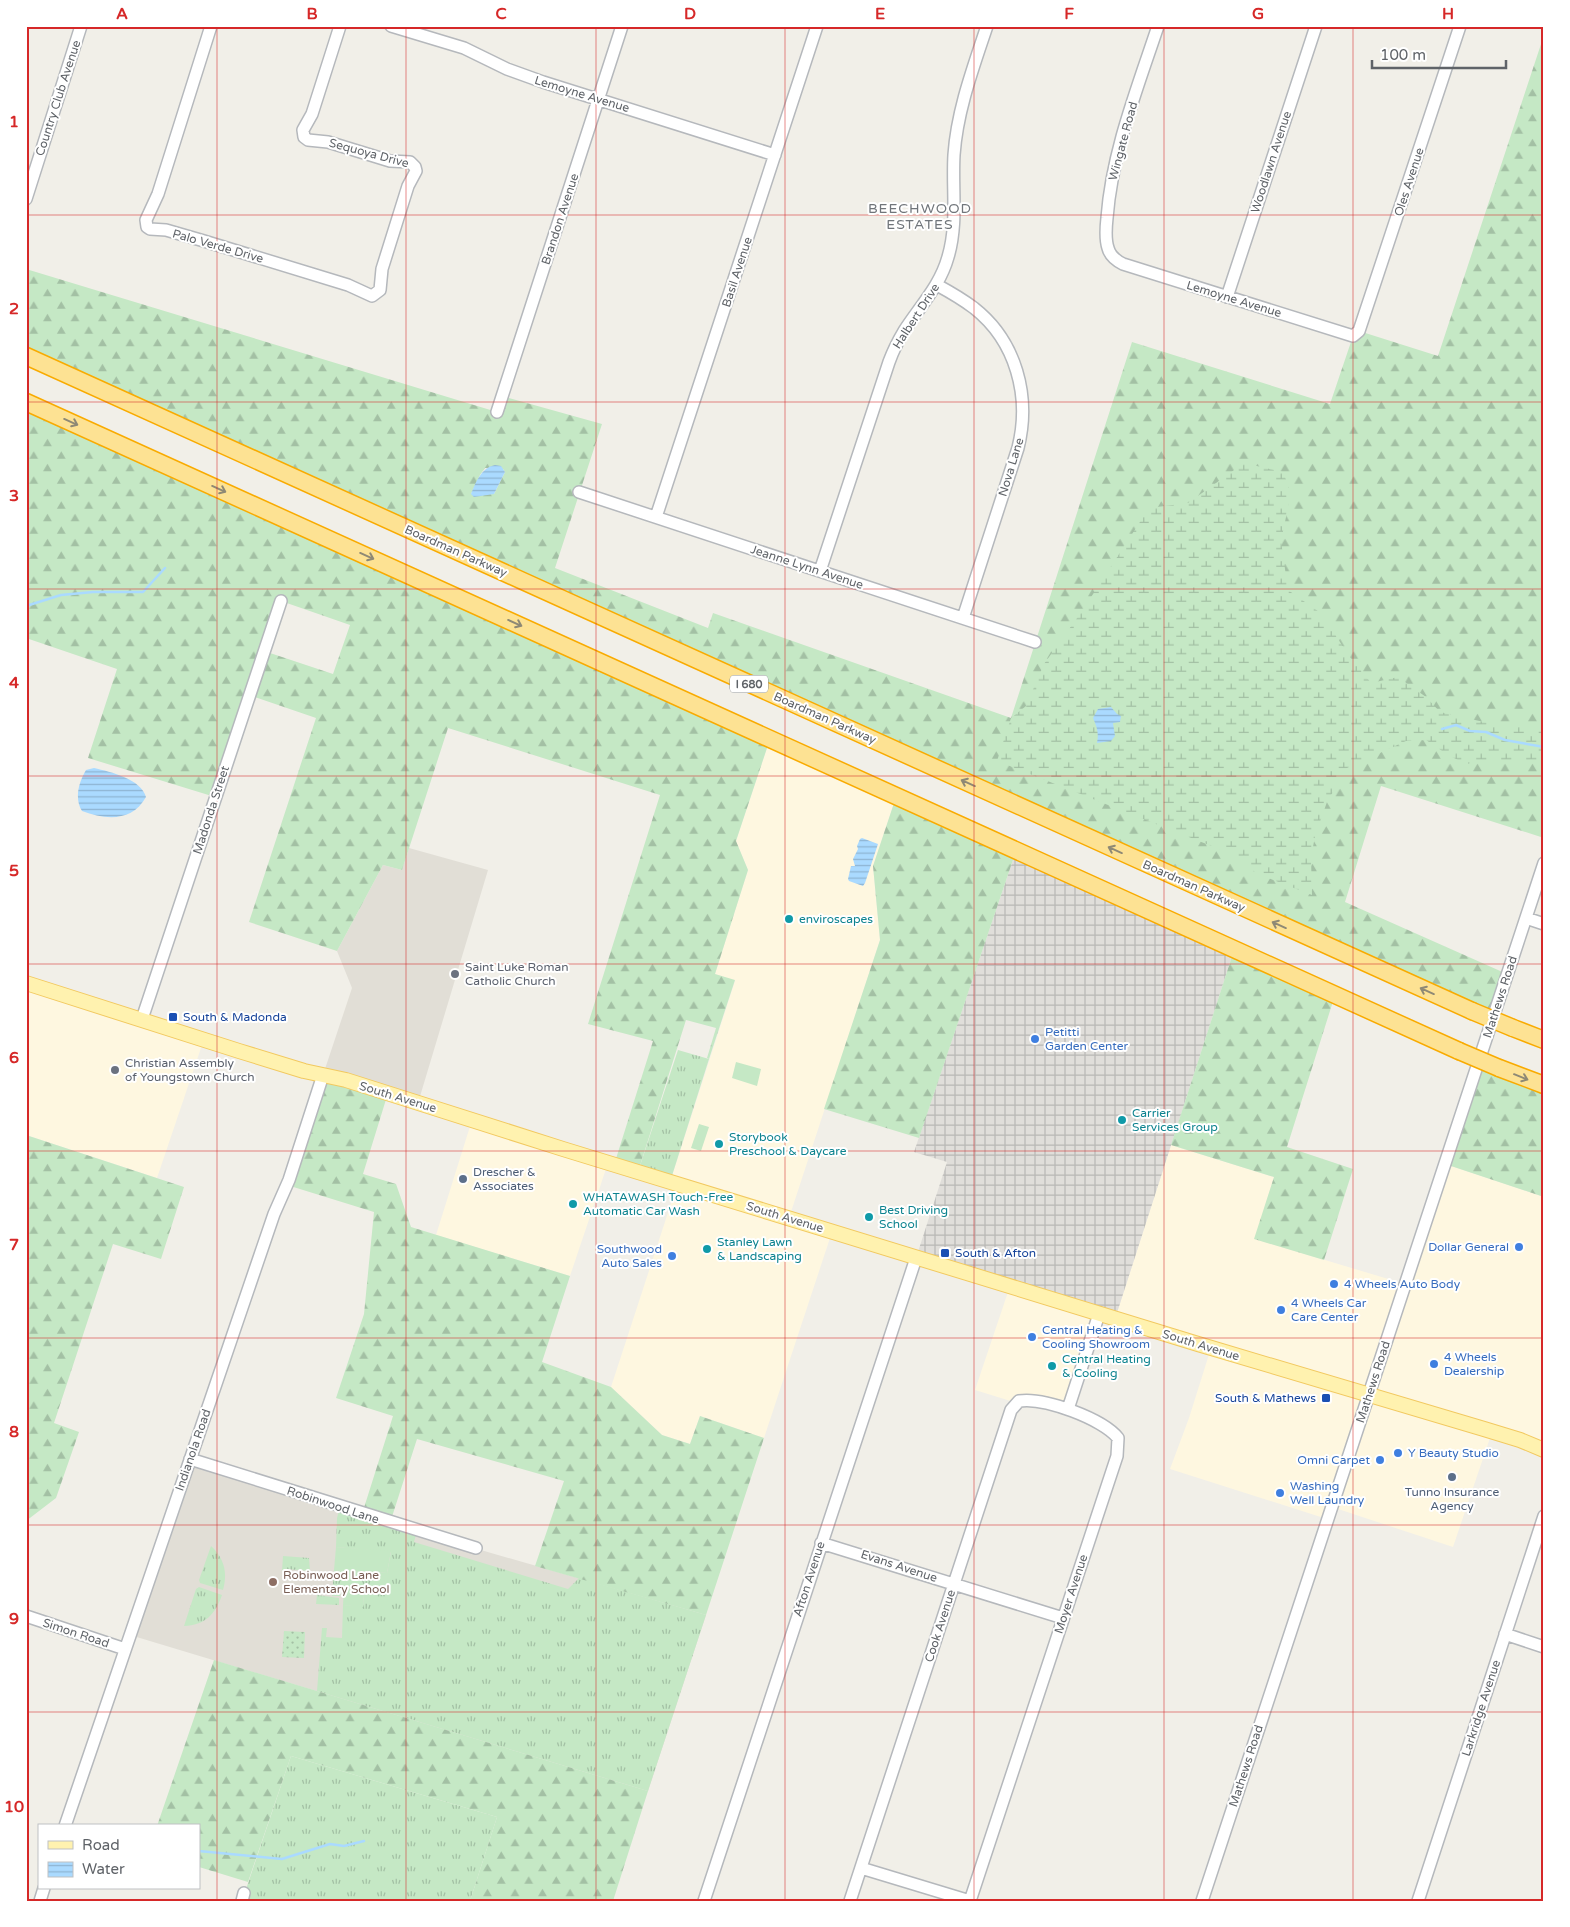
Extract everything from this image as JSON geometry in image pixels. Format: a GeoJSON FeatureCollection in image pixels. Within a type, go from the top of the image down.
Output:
{"type":"FeatureCollection","features":[{"type":"Feature","properties":{"kind":"highway","name":"Boardman Parkway"},"geometry":{"type":"LineString","coordinates":[[26,356],[1472,1011],[1544,1040]]}},
{"type":"Feature","properties":{"kind":"highway"},"geometry":{"type":"LineString","coordinates":[[26,402],[1459,1051],[1544,1085]]}},
{"type":"Feature","properties":{"kind":"main road","name":"South Avenue"},"geometry":{"type":"LineString","coordinates":[[26,984],[142,1019],[248,1054],[346,1080],[572,1152],[1099,1314],[1520,1440],[1544,1450]]}},
{"type":"Feature","properties":{"kind":"street","name":"Country Club Avenue"},"geometry":{"type":"LineString","coordinates":[[26,199],[81,26]]}},
{"type":"Feature","properties":{"kind":"street","name":"Palo Verde Drive"},"geometry":{"type":"LineString","coordinates":[[211,26],[158,194],[146,220],[147,227],[150,230],[166,230],[204,241],[348,285],[368,295],[376,295]]}},
{"type":"Feature","properties":{"kind":"street","name":"Sequoya Drive"},"geometry":{"type":"LineString","coordinates":[[340,26],[312,114],[302,130],[304,138],[328,142],[390,160],[410,162],[416,167],[416,171],[408,186],[382,269],[380,290],[376,295]]}},
{"type":"Feature","properties":{"kind":"street","name":"Lemoyne Avenue"},"geometry":{"type":"LineString","coordinates":[[391,26],[464,48],[507,69],[775,155]]}},
{"type":"Feature","properties":{"kind":"street","name":"Brandon Avenue"},"geometry":{"type":"LineString","coordinates":[[497,412],[622,26]]}},
{"type":"Feature","properties":{"kind":"street","name":"Basil Avenue"},"geometry":{"type":"LineString","coordinates":[[656,517],[817,26]]}},
{"type":"Feature","properties":{"kind":"street","name":"Halbert Drive"},"geometry":{"type":"LineString","coordinates":[[820,571],[888,362],[904,332],[937,285],[946,264],[952,238],[954,155],[957,131],[961,108],[987,26]]}},
{"type":"Feature","properties":{"kind":"street","name":"Wingate Road"},"geometry":{"type":"LineString","coordinates":[[1114,258],[1109,251],[1106,238],[1112,178],[1125,126],[1158,26]]}},
{"type":"Feature","properties":{"kind":"street","name":"Woodlawn Avenue"},"geometry":{"type":"LineString","coordinates":[[1227,297],[1316,26]]}},
{"type":"Feature","properties":{"kind":"street","name":"Oles Avenue"},"geometry":{"type":"LineString","coordinates":[[1356,336],[1460,26]]}},
{"type":"Feature","properties":{"kind":"street","name":"Lemoyne Avenue"},"geometry":{"type":"LineString","coordinates":[[1114,258],[1124,264],[1347,336],[1356,336]]}},
{"type":"Feature","properties":{"kind":"street","name":"Nova Lane"},"geometry":{"type":"LineString","coordinates":[[937,285],[974,308],[999,335],[1009,351],[1017,371],[1023,399],[1022,428],[1018,448],[963,618]]}},
{"type":"Feature","properties":{"kind":"street","name":"Jeanne Lynn Avenue"},"geometry":{"type":"LineString","coordinates":[[579,492],[1035,642]]}},
{"type":"Feature","properties":{"kind":"street","name":"Madonda Street"},"geometry":{"type":"LineString","coordinates":[[142,1019],[281,601]]}},
{"type":"Feature","properties":{"kind":"street","name":"Mathews Road"},"geometry":{"type":"LineString","coordinates":[[1202,1901],[1544,863]]}},
{"type":"Feature","properties":{"kind":"street"},"geometry":{"type":"LineString","coordinates":[[1526,918],[1544,924]]}},
{"type":"Feature","properties":{"kind":"street","name":"Indianola Road"},"geometry":{"type":"LineString","coordinates":[[66,1824],[323,1075]]}},
{"type":"Feature","properties":{"kind":"street","name":"Afton Avenue"},"geometry":{"type":"LineString","coordinates":[[704,1901],[916,1258]]}},
{"type":"Feature","properties":{"kind":"street"},"geometry":{"type":"LineString","coordinates":[[1068,1409],[1099,1314]]}},
{"type":"Feature","properties":{"kind":"street","name":"Cook Avenue"},"geometry":{"type":"LineString","coordinates":[[850,1901],[1011,1410],[1017,1403],[1026,1400],[1034,1400],[1068,1409]]}},
{"type":"Feature","properties":{"kind":"street","name":"Moyer Avenue"},"geometry":{"type":"LineString","coordinates":[[970,1901],[1119,1446],[1118,1438],[1114,1432],[1068,1409]]}},
{"type":"Feature","properties":{"kind":"street","name":"Robinwood Lane"},"geometry":{"type":"LineString","coordinates":[[190,1459],[476,1548]]}},
{"type":"Feature","properties":{"kind":"street","name":"Larkridge Avenue"},"geometry":{"type":"LineString","coordinates":[[1418,1901],[1544,1516]]}},
{"type":"Feature","properties":{"kind":"street","name":"Evans Avenue"},"geometry":{"type":"LineString","coordinates":[[821,1543],[1063,1618]]}},
{"type":"Feature","properties":{"kind":"street","name":"Simon Road"},"geometry":{"type":"LineString","coordinates":[[26,1616],[125,1649]]}},
{"type":"Feature","properties":{"kind":"street"},"geometry":{"type":"LineString","coordinates":[[1505,1634],[1544,1647]]}},
{"type":"Feature","properties":{"kind":"street"},"geometry":{"type":"LineString","coordinates":[[861,1868],[970,1901]]}},
{"type":"Feature","properties":{"kind":"shaded area"},"geometry":{"type":"Polygon","coordinates":[[[770,739],[896,797],[873,866],[880,940],[789,1218],[832,1232],[764,1438],[700,1416],[690,1444],[662,1435],[611,1387],[677,1185],[670,1182],[735,981],[715,974],[748,870],[736,841],[770,739]]]}},
{"type":"Feature","properties":{"kind":"shaded area"},"geometry":{"type":"Polygon","coordinates":[[[409,848],[488,870],[418,1103],[323,1075],[352,988],[337,951],[383,865],[402,870],[409,848]]]}},
{"type":"Feature","properties":{"kind":"shaded area"},"geometry":{"type":"Polygon","coordinates":[[[1016,851],[1234,950],[1115,1319],[916,1258],[947,1162],[914,1152],[1016,851]]]}},
{"type":"Feature","properties":{"kind":"shaded area"},"geometry":{"type":"Polygon","coordinates":[[[26,983],[204,1039],[157,1178],[26,1135],[26,983]]]}},
{"type":"Feature","properties":{"kind":"shaded area"},"geometry":{"type":"Polygon","coordinates":[[[472,1120],[608,1163],[570,1276],[436,1235],[472,1120]]]}},
{"type":"Feature","properties":{"kind":"shaded area"},"geometry":{"type":"Polygon","coordinates":[[[1171,1145],[1274,1177],[1255,1239],[1405,1284],[1445,1164],[1544,1197],[1544,1450],[1492,1432],[1453,1547],[1332,1507],[1327,1519],[1170,1469],[1189,1418],[1211,1348],[1115,1319],[1171,1145]]]}},
{"type":"Feature","properties":{"kind":"shaded area"},"geometry":{"type":"Polygon","coordinates":[[[1010,1286],[1099,1314],[1068,1409],[1017,1403],[975,1390],[1010,1286]]]}},
{"type":"Feature","properties":{"kind":"shaded area"},"geometry":{"type":"Polygon","coordinates":[[[190,1459],[474,1548],[706,1615],[648,1791],[130,1635],[190,1459]]]}},
{"type":"Feature","properties":{"kind":"green space"},"geometry":{"type":"Polygon","coordinates":[[[1544,35],[1544,838],[1381,786],[1345,902],[1507,974],[1491,1019],[26,356],[26,269],[497,412],[502,396],[602,424],[555,568],[708,628],[713,613],[1011,718],[1132,342],[1330,404],[1353,336],[1359,331],[1438,356],[1544,35]],[[485,468],[471,494],[494,494],[505,472],[503,469],[485,468]]]}},
{"type":"Feature","properties":{"kind":"green space"},"geometry":{"type":"Polygon","coordinates":[[[26,402],[770,739],[736,841],[748,870],[715,974],[735,980],[709,1059],[707,1058],[716,1028],[686,1020],[638,1172],[614,1165],[653,1041],[588,1024],[660,795],[448,728],[402,870],[383,865],[337,951],[249,922],[316,718],[249,695],[215,797],[88,758],[117,669],[26,638],[26,402]],[[281,601],[264,651],[333,674],[350,625],[281,601]]]}},
{"type":"Feature","properties":{"kind":"green space"},"geometry":{"type":"Polygon","coordinates":[[[1244,463],[1283,472],[1291,493],[1281,541],[1288,590],[1322,614],[1349,656],[1371,683],[1398,677],[1426,697],[1440,712],[1497,725],[1544,725],[1544,759],[1540,761],[1490,760],[1466,764],[1448,755],[1426,740],[1406,741],[1347,768],[1327,802],[1315,836],[1311,858],[1312,895],[1260,875],[1219,849],[997,761],[1011,718],[1026,706],[1044,664],[1082,611],[1149,508],[1188,503],[1244,463]]]}},
{"type":"Feature","properties":{"kind":"green space"},"geometry":{"type":"Polygon","coordinates":[[[896,797],[1016,851],[919,1138],[824,1109],[880,940],[873,866],[896,797]]]}},
{"type":"Feature","properties":{"kind":"green space"},"geometry":{"type":"Polygon","coordinates":[[[1234,950],[1335,995],[1287,1147],[1353,1169],[1324,1260],[1254,1239],[1274,1177],[1171,1145],[1234,950]]]}},
{"type":"Feature","properties":{"kind":"green space"},"geometry":{"type":"Polygon","coordinates":[[[678,1050],[709,1059],[670,1182],[638,1172],[678,1050]]]}},
{"type":"Feature","properties":{"kind":"green space"},"geometry":{"type":"Polygon","coordinates":[[[1479,1059],[1544,1085],[1544,1197],[1445,1164],[1479,1059]]]}},
{"type":"Feature","properties":{"kind":"green space"},"geometry":{"type":"Polygon","coordinates":[[[736,1062],[761,1069],[757,1086],[732,1078],[736,1062]]]}},
{"type":"Feature","properties":{"kind":"green space"},"geometry":{"type":"Polygon","coordinates":[[[323,1075],[388,1093],[363,1174],[396,1184],[411,1227],[570,1276],[542,1362],[611,1387],[662,1435],[690,1444],[700,1416],[764,1438],[706,1615],[535,1566],[564,1481],[417,1439],[390,1523],[362,1514],[393,1416],[336,1398],[364,1314],[374,1212],[287,1185],[323,1075]]]}},
{"type":"Feature","properties":{"kind":"green space"},"geometry":{"type":"Polygon","coordinates":[[[699,1124],[709,1127],[701,1151],[691,1148],[699,1124]]]}},
{"type":"Feature","properties":{"kind":"green space"},"geometry":{"type":"Polygon","coordinates":[[[26,1135],[184,1187],[161,1259],[113,1244],[54,1423],[79,1432],[56,1498],[26,1521],[26,1135]]]}},
{"type":"Feature","properties":{"kind":"green space"},"geometry":{"type":"Polygon","coordinates":[[[340,1507],[417,1531],[414,1542],[568,1589],[579,1578],[706,1615],[648,1791],[317,1691],[322,1628],[327,1628],[326,1637],[342,1638],[343,1605],[363,1606],[364,1590],[344,1589],[344,1591],[341,1591],[340,1596],[332,1596],[334,1570],[387,1573],[391,1552],[336,1547],[337,1518],[340,1507]]]}},
{"type":"Feature","properties":{"kind":"green space"},"geometry":{"type":"Polygon","coordinates":[[[211,1546],[219,1555],[224,1566],[223,1590],[200,1583],[199,1580],[211,1546]]]}},
{"type":"Feature","properties":{"kind":"green space"},"geometry":{"type":"Polygon","coordinates":[[[336,1547],[391,1551],[387,1573],[334,1570],[336,1547]]]}},
{"type":"Feature","properties":{"kind":"green space"},"geometry":{"type":"Polygon","coordinates":[[[283,1556],[309,1558],[310,1571],[286,1569],[286,1571],[282,1571],[283,1556]]]}},
{"type":"Feature","properties":{"kind":"green space"},"geometry":{"type":"Polygon","coordinates":[[[199,1587],[222,1595],[216,1608],[208,1618],[198,1624],[184,1626],[196,1589],[199,1587]]]}},
{"type":"Feature","properties":{"kind":"green space"},"geometry":{"type":"Polygon","coordinates":[[[344,1589],[364,1590],[363,1607],[343,1605],[344,1589]]]}},
{"type":"Feature","properties":{"kind":"green space"},"geometry":{"type":"Polygon","coordinates":[[[317,1595],[339,1598],[339,1605],[316,1604],[317,1595]]]}},
{"type":"Feature","properties":{"kind":"green space"},"geometry":{"type":"Polygon","coordinates":[[[284,1631],[305,1632],[304,1658],[282,1657],[284,1631]]]}},
{"type":"Feature","properties":{"kind":"green space"},"geometry":{"type":"Polygon","coordinates":[[[214,1660],[648,1791],[613,1901],[470,1901],[497,1817],[291,1756],[248,1882],[200,1867],[200,1824],[158,1824],[214,1660]]]}},
{"type":"Feature","properties":{"kind":"green space"},"geometry":{"type":"Polygon","coordinates":[[[291,1756],[497,1817],[470,1901],[242,1901],[291,1756]]]}},
{"type":"Feature","properties":{"kind":"water"},"geometry":{"type":"Polygon","coordinates":[[[495,465],[501,466],[505,472],[494,494],[474,497],[471,494],[480,476],[486,469],[495,465]]]}},
{"type":"Feature","properties":{"kind":"water"},"geometry":{"type":"Polygon","coordinates":[[[1111,707],[1121,716],[1120,722],[1113,723],[1115,736],[1111,741],[1097,743],[1098,736],[1093,718],[1098,709],[1111,707]]]}},
{"type":"Feature","properties":{"kind":"water"},"geometry":{"type":"Polygon","coordinates":[[[94,768],[117,774],[132,781],[138,785],[146,797],[133,811],[118,817],[100,816],[82,811],[78,801],[81,780],[86,770],[94,768]]]}},
{"type":"Feature","properties":{"kind":"water"},"geometry":{"type":"Polygon","coordinates":[[[862,838],[878,844],[863,886],[848,879],[851,866],[855,866],[853,859],[862,838]]]}},
{"type":"Feature","properties":{"kind":"waterway"},"geometry":{"type":"LineString","coordinates":[[26,606],[61,595],[93,592],[143,592],[165,568]]}},
{"type":"Feature","properties":{"kind":"waterway"},"geometry":{"type":"LineString","coordinates":[[1442,729],[1456,725],[1470,731],[1486,732],[1505,740],[1544,747]]}},
{"type":"Feature","properties":{"kind":"waterway"},"geometry":{"type":"LineString","coordinates":[[200,1851],[282,1859],[330,1844],[344,1846],[364,1841]]}},
{"type":"Feature","properties":{"kind":"place","name":"enviroscapes"},"geometry":{"type":"Point","coordinates":[789,919]}},
{"type":"Feature","properties":{"kind":"place","name":"Saint Luke Roman Catholic Church"},"geometry":{"type":"Point","coordinates":[455,974]}},
{"type":"Feature","properties":{"kind":"place","name":"South & Madonda"},"geometry":{"type":"Point","coordinates":[173,1017]}},
{"type":"Feature","properties":{"kind":"place","name":"Petitti Garden Center"},"geometry":{"type":"Point","coordinates":[1035,1039]}},
{"type":"Feature","properties":{"kind":"place","name":"Christian Assembly of Youngstown Church"},"geometry":{"type":"Point","coordinates":[115,1070]}},
{"type":"Feature","properties":{"kind":"place","name":"Carrier Services Group"},"geometry":{"type":"Point","coordinates":[1122,1120]}},
{"type":"Feature","properties":{"kind":"place","name":"Storybook Preschool & Daycare"},"geometry":{"type":"Point","coordinates":[719,1144]}},
{"type":"Feature","properties":{"kind":"place","name":"Drescher & Associates"},"geometry":{"type":"Point","coordinates":[463,1179]}},
{"type":"Feature","properties":{"kind":"place","name":"WHATAWASH Touch-Free Automatic Car Wash"},"geometry":{"type":"Point","coordinates":[573,1204]}},
{"type":"Feature","properties":{"kind":"place","name":"Best Driving School"},"geometry":{"type":"Point","coordinates":[869,1217]}},
{"type":"Feature","properties":{"kind":"place","name":"Dollar General"},"geometry":{"type":"Point","coordinates":[1519,1247]}},
{"type":"Feature","properties":{"kind":"place","name":"Stanley Lawn & Landscaping"},"geometry":{"type":"Point","coordinates":[707,1249]}},
{"type":"Feature","properties":{"kind":"place","name":"South & Afton"},"geometry":{"type":"Point","coordinates":[945,1253]}},
{"type":"Feature","properties":{"kind":"place","name":"Southwood Auto Sales"},"geometry":{"type":"Point","coordinates":[672,1256]}},
{"type":"Feature","properties":{"kind":"place","name":"4 Wheels Auto Body"},"geometry":{"type":"Point","coordinates":[1334,1284]}},
{"type":"Feature","properties":{"kind":"place","name":"4 Wheels Car Care Center"},"geometry":{"type":"Point","coordinates":[1281,1310]}},
{"type":"Feature","properties":{"kind":"place","name":"Central Heating & Cooling Showroom"},"geometry":{"type":"Point","coordinates":[1032,1337]}},
{"type":"Feature","properties":{"kind":"place","name":"4 Wheels Dealership"},"geometry":{"type":"Point","coordinates":[1434,1364]}},
{"type":"Feature","properties":{"kind":"place","name":"Central Heating & Cooling"},"geometry":{"type":"Point","coordinates":[1052,1366]}},
{"type":"Feature","properties":{"kind":"place","name":"South & Mathews"},"geometry":{"type":"Point","coordinates":[1326,1398]}},
{"type":"Feature","properties":{"kind":"place","name":"Y Beauty Studio"},"geometry":{"type":"Point","coordinates":[1398,1453]}},
{"type":"Feature","properties":{"kind":"place","name":"Omni Carpet"},"geometry":{"type":"Point","coordinates":[1380,1460]}},
{"type":"Feature","properties":{"kind":"place","name":"Tunno Insurance Agency"},"geometry":{"type":"Point","coordinates":[1452,1477]}},
{"type":"Feature","properties":{"kind":"place","name":"Washing Well Laundry"},"geometry":{"type":"Point","coordinates":[1280,1493]}},
{"type":"Feature","properties":{"kind":"place","name":"Robinwood Lane Elementary School"},"geometry":{"type":"Point","coordinates":[273,1582]}},
{"type":"Feature","properties":{"kind":"district","name":"BEECHWOOD ESTATES"},"geometry":{"type":"Point","coordinates":[920,216]}}]}
